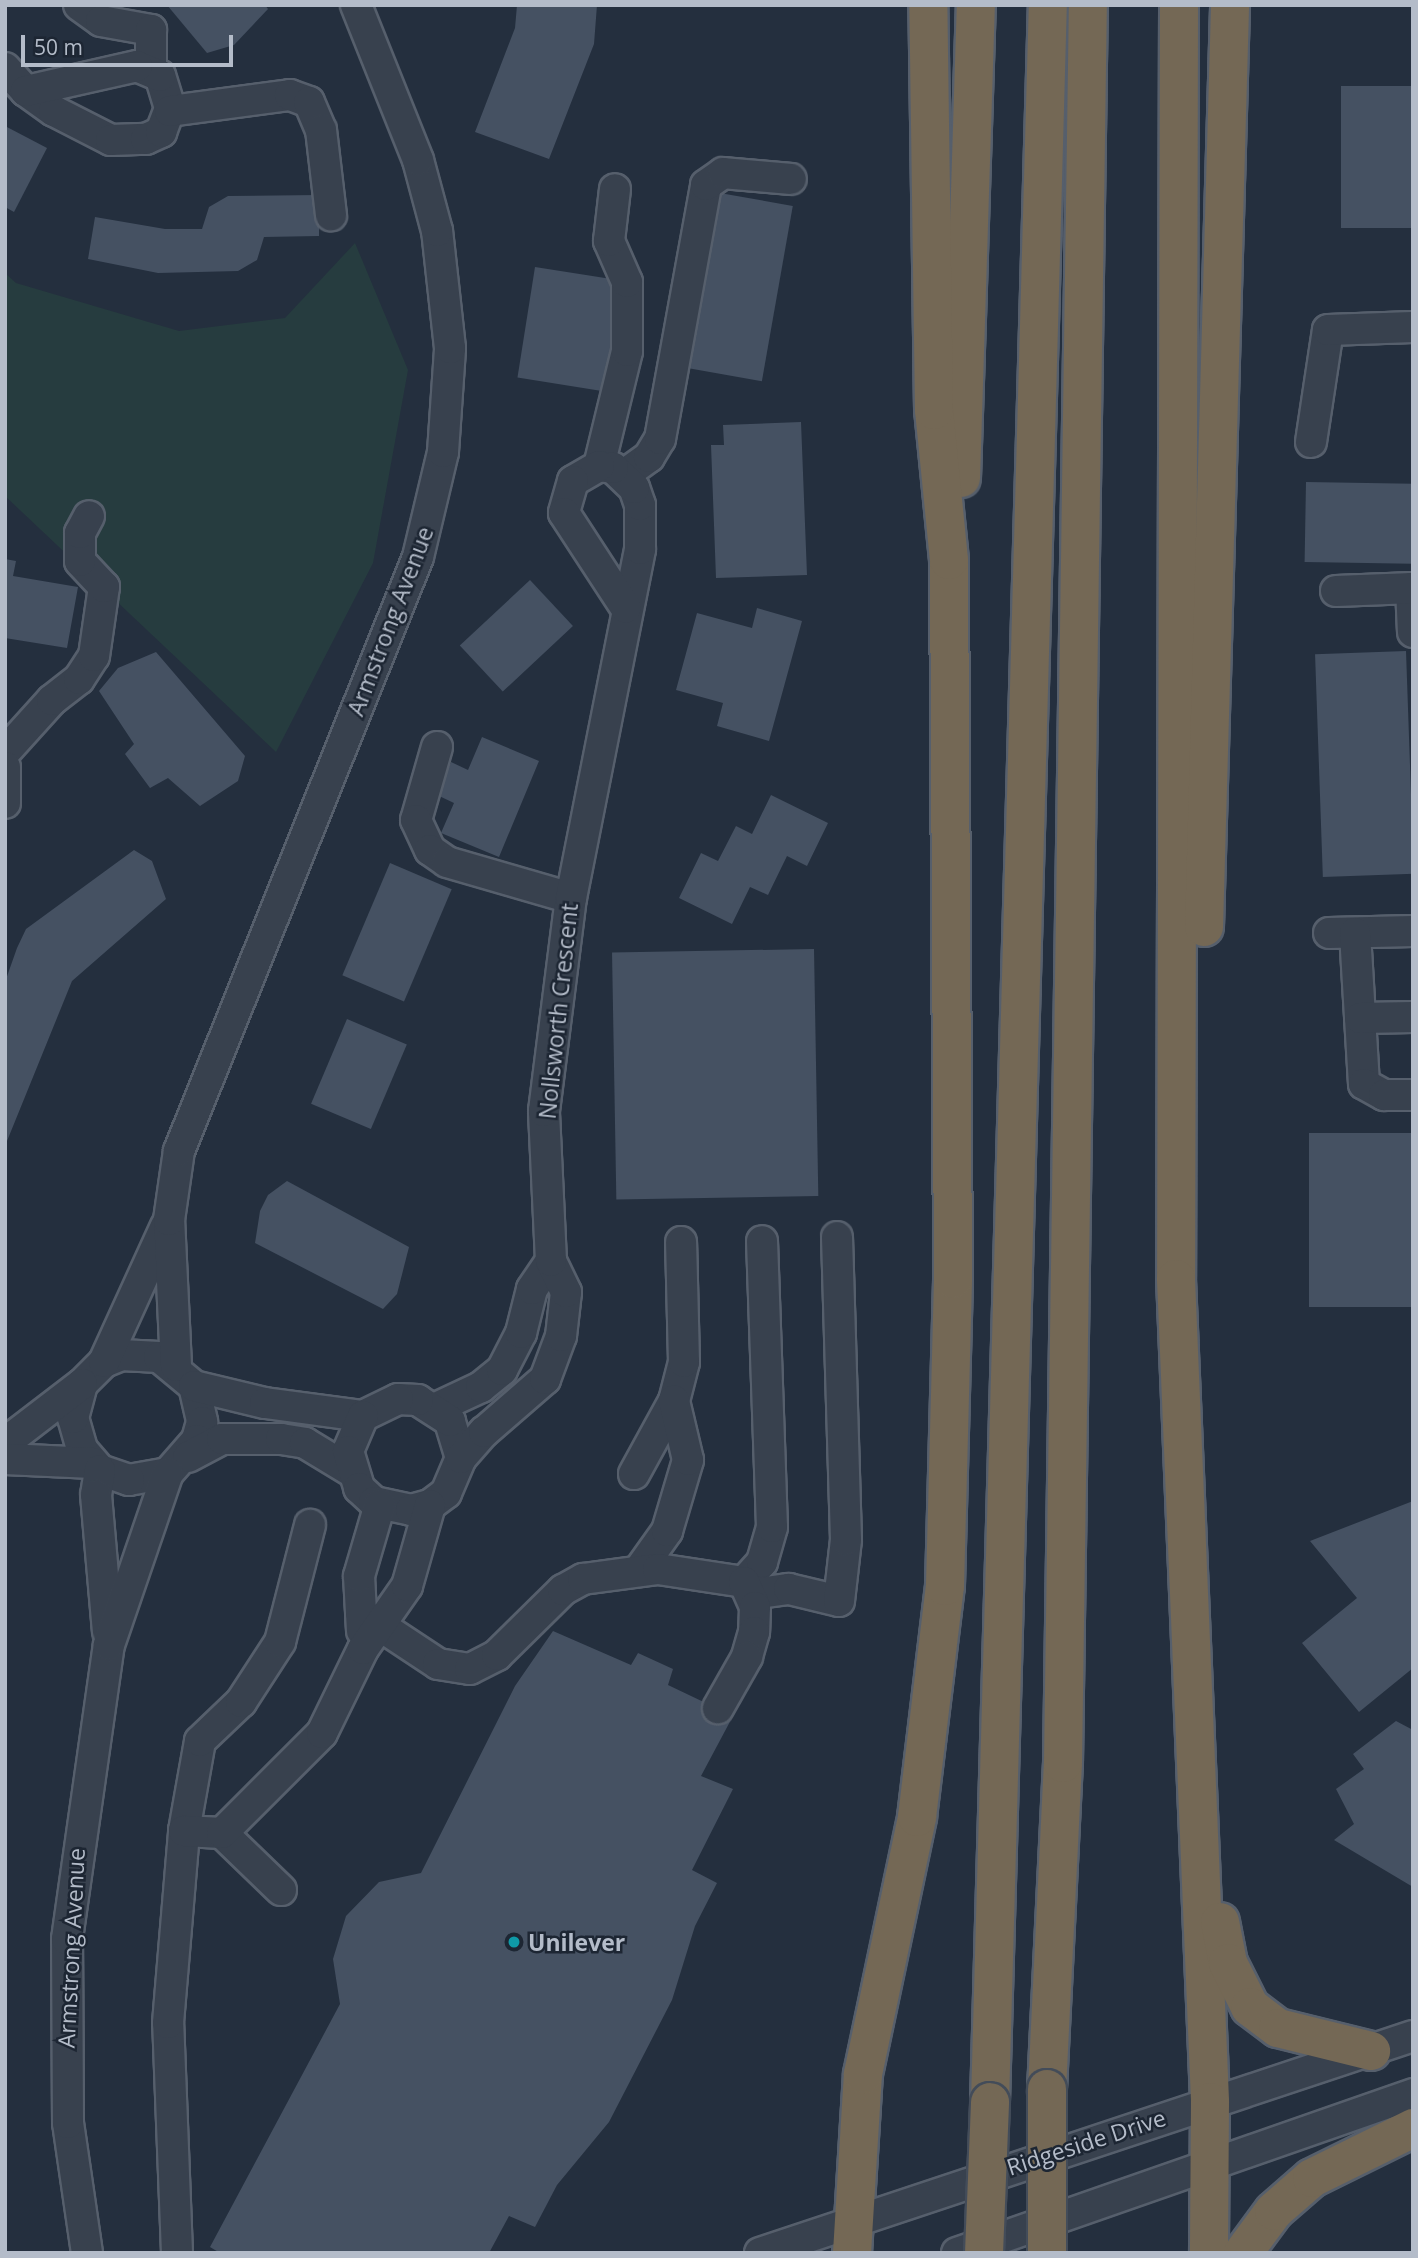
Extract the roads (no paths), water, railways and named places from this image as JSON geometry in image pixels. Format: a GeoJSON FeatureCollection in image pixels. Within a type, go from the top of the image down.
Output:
{"type":"FeatureCollection","features":[{"type":"Feature","properties":{"kind":"highway"},"geometry":{"type":"LineString","coordinates":[[853,2235],[863,2074],[918,1817],[945,1586],[953,1279],[949,559],[934,410],[928,5]]}},
{"type":"Feature","properties":{"kind":"highway"},"geometry":{"type":"LineString","coordinates":[[949,559],[961,471],[976,5]]}},
{"type":"Feature","properties":{"kind":"highway"},"geometry":{"type":"LineString","coordinates":[[984,2253],[1048,5]]}},
{"type":"Feature","properties":{"kind":"highway"},"geometry":{"type":"LineString","coordinates":[[1047,2253],[1047,2088],[1063,1763],[1088,5]]}},
{"type":"Feature","properties":{"kind":"highway"},"geometry":{"type":"LineString","coordinates":[[1180,5],[1177,1279],[1210,2102],[1209,2253]]}},
{"type":"Feature","properties":{"kind":"highway"},"geometry":{"type":"LineString","coordinates":[[1177,1279],[1201,1084],[1230,5]]}},
{"type":"Feature","properties":{"kind":"highway"},"geometry":{"type":"LineString","coordinates":[[1200,1835],[1228,1963],[1250,2007],[1278,2028],[1371,2051]]}},
{"type":"Feature","properties":{"kind":"highway"},"geometry":{"type":"LineString","coordinates":[[1243,2253],[1274,2211],[1311,2178],[1413,2128]]}},
{"type":"Feature","properties":{"kind":"street"},"geometry":{"type":"LineString","coordinates":[[79,5],[101,21],[151,30],[151,70]]}},
{"type":"Feature","properties":{"kind":"street","name":"Armstrong Avenue"},"geometry":{"type":"LineString","coordinates":[[185,1376],[169,1220],[179,1151],[201,1088],[418,557],[443,452],[450,348],[437,231],[418,160],[356,5]]}},
{"type":"Feature","properties":{"kind":"street"},"geometry":{"type":"LineString","coordinates":[[5,68],[26,91],[83,128],[122,142],[161,132],[170,111],[167,85],[151,70],[118,69],[77,84],[26,91]]}},
{"type":"Feature","properties":{"kind":"street"},"geometry":{"type":"LineString","coordinates":[[170,111],[290,95],[309,102],[321,130],[331,215]]}},
{"type":"Feature","properties":{"kind":"street"},"geometry":{"type":"LineString","coordinates":[[626,608],[564,513],[573,481],[612,471],[649,457],[660,439],[706,185],[723,173],[791,179]]}},
{"type":"Feature","properties":{"kind":"street"},"geometry":{"type":"LineString","coordinates":[[612,471],[627,351],[627,282],[609,241],[615,189]]}},
{"type":"Feature","properties":{"kind":"street"},"geometry":{"type":"LineString","coordinates":[[1311,442],[1328,330],[1413,327]]}},
{"type":"Feature","properties":{"kind":"street","name":"Nollsworth Crescent"},"geometry":{"type":"LineString","coordinates":[[461,1458],[534,1392],[555,1357],[566,1292],[551,1261],[544,1111],[571,898],[626,608],[637,573],[640,523],[637,496],[612,471]]}},
{"type":"Feature","properties":{"kind":"street"},"geometry":{"type":"LineString","coordinates":[[5,752],[52,700],[79,680],[94,656],[104,587],[80,561],[80,533],[89,516]]}},
{"type":"Feature","properties":{"kind":"street"},"geometry":{"type":"LineString","coordinates":[[1336,591],[1412,588],[1413,632]]}},
{"type":"Feature","properties":{"kind":"street"},"geometry":{"type":"LineString","coordinates":[[437,747],[416,820],[430,850],[447,862],[571,898]]}},
{"type":"Feature","properties":{"kind":"street"},"geometry":{"type":"LineString","coordinates":[[5,767],[5,803]]}},
{"type":"Feature","properties":{"kind":"street"},"geometry":{"type":"LineString","coordinates":[[1413,931],[1342,933],[1360,1018],[1364,1084],[1384,1095],[1413,1095]]}},
{"type":"Feature","properties":{"kind":"street"},"geometry":{"type":"LineString","coordinates":[[1360,1018],[1413,1017]]}},
{"type":"Feature","properties":{"kind":"street","name":"Armstrong Avenue"},"geometry":{"type":"LineString","coordinates":[[104,1362],[169,1220]]}},
{"type":"Feature","properties":{"kind":"street"},"geometry":{"type":"LineString","coordinates":[[368,1629],[438,1664],[470,1668],[497,1655],[563,1590],[583,1579],[640,1569],[748,1588],[789,1589],[839,1601],[846,1540],[837,1237]]}},
{"type":"Feature","properties":{"kind":"street"},"geometry":{"type":"LineString","coordinates":[[718,1708],[747,1657],[754,1632],[748,1588],[762,1562],[772,1527],[762,1241]]}},
{"type":"Feature","properties":{"kind":"street"},"geometry":{"type":"LineString","coordinates":[[634,1474],[674,1401],[684,1362],[681,1242]]}},
{"type":"Feature","properties":{"kind":"street"},"geometry":{"type":"LineString","coordinates":[[436,1408],[481,1387],[502,1370],[521,1333],[532,1289],[551,1261]]}},
{"type":"Feature","properties":{"kind":"street"},"geometry":{"type":"LineString","coordinates":[[5,1443],[82,1384],[104,1362],[140,1353],[185,1376],[265,1403],[363,1416],[398,1399],[436,1408],[450,1421],[461,1458],[446,1493],[430,1505],[411,1510],[380,1504],[359,1488],[351,1471],[348,1451],[363,1416]]}},
{"type":"Feature","properties":{"kind":"street"},"geometry":{"type":"LineString","coordinates":[[178,1465],[202,1422],[185,1376]]}},
{"type":"Feature","properties":{"kind":"street"},"geometry":{"type":"LineString","coordinates":[[82,1384],[73,1418],[76,1435],[97,1467]]}},
{"type":"Feature","properties":{"kind":"street"},"geometry":{"type":"LineString","coordinates":[[640,1569],[667,1531],[688,1460],[674,1401]]}},
{"type":"Feature","properties":{"kind":"street"},"geometry":{"type":"LineString","coordinates":[[5,1459],[97,1467],[129,1480],[178,1465],[222,1439],[281,1439],[305,1443],[351,1471]]}},
{"type":"Feature","properties":{"kind":"street","name":"Armstrong Avenue"},"geometry":{"type":"LineString","coordinates":[[87,2253],[68,2123],[67,1939],[109,1645],[178,1465]]}},
{"type":"Feature","properties":{"kind":"street","name":"Armstrong Avenue"},"geometry":{"type":"LineString","coordinates":[[97,1467],[96,1495],[109,1645]]}},
{"type":"Feature","properties":{"kind":"street"},"geometry":{"type":"LineString","coordinates":[[368,1629],[359,1576],[380,1504]]}},
{"type":"Feature","properties":{"kind":"street"},"geometry":{"type":"LineString","coordinates":[[222,1833],[322,1733],[368,1629],[407,1586],[430,1505]]}},
{"type":"Feature","properties":{"kind":"street"},"geometry":{"type":"LineString","coordinates":[[177,2253],[168,2023],[184,1831],[200,1741],[241,1702],[280,1642],[310,1525]]}},
{"type":"Feature","properties":{"kind":"street"},"geometry":{"type":"LineString","coordinates":[[184,1831],[222,1833],[281,1890]]}},
{"type":"Feature","properties":{"kind":"street","name":"Ridgeside Drive"},"geometry":{"type":"LineString","coordinates":[[760,2253],[853,2235],[1210,2102],[1413,2036]]}},
{"type":"Feature","properties":{"kind":"street"},"geometry":{"type":"LineString","coordinates":[[957,2253],[1413,2094]]}},
{"type":"Feature","properties":{"kind":"place","name":"Unilever"},"geometry":{"type":"Point","coordinates":[514,1942]}}]}
